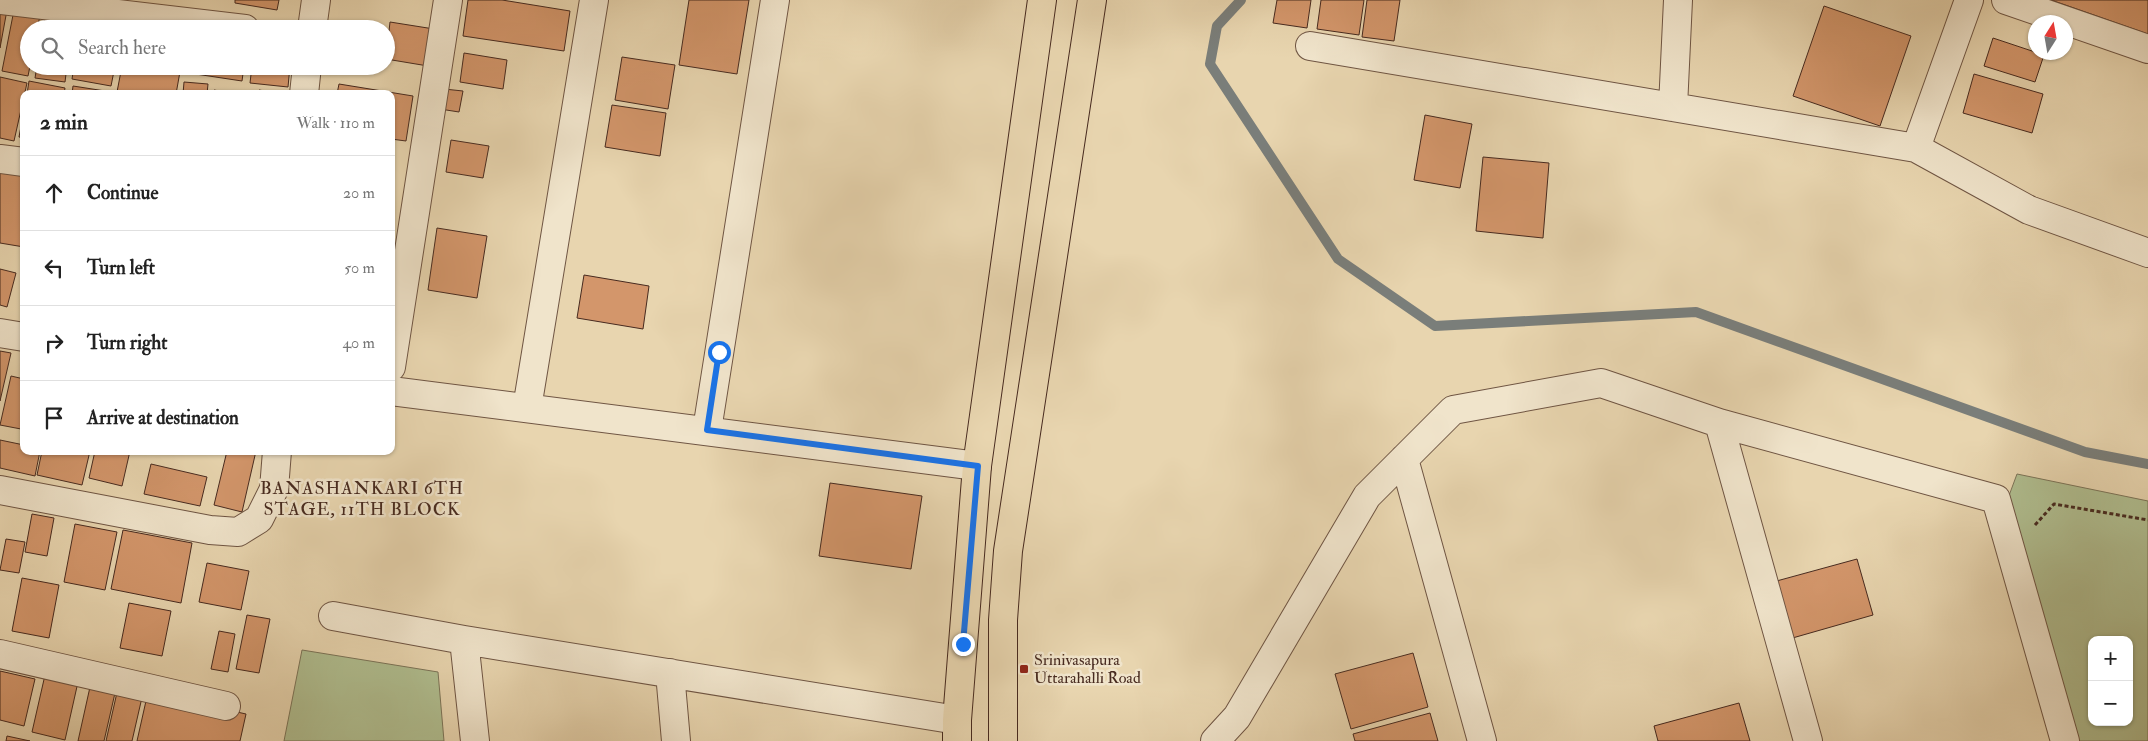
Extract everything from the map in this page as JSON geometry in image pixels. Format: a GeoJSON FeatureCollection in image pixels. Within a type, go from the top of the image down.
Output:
{"type":"FeatureCollection","features":[{"type":"Feature","properties":{"kind":"main road"},"geometry":{"type":"LineString","coordinates":[[957,730],[978,466],[1042,0]]}},
{"type":"Feature","properties":{"kind":"main road"},"geometry":{"type":"LineString","coordinates":[[1002,741],[1003,620],[1008,552],[1092,0]]}},
{"type":"Feature","properties":{"kind":"street"},"geometry":{"type":"LineString","coordinates":[[0,0],[170,20]]}},
{"type":"Feature","properties":{"kind":"street"},"geometry":{"type":"LineString","coordinates":[[313,20],[316,0]]}},
{"type":"Feature","properties":{"kind":"street"},"geometry":{"type":"LineString","coordinates":[[395,341],[448,0]]}},
{"type":"Feature","properties":{"kind":"street"},"geometry":{"type":"LineString","coordinates":[[527,408],[594,0]]}},
{"type":"Feature","properties":{"kind":"street"},"geometry":{"type":"LineString","coordinates":[[707,430],[775,0]]}},
{"type":"Feature","properties":{"kind":"street"},"geometry":{"type":"LineString","coordinates":[[1673,107],[1678,0]]}},
{"type":"Feature","properties":{"kind":"street"},"geometry":{"type":"LineString","coordinates":[[1916,148],[1969,0]]}},
{"type":"Feature","properties":{"kind":"street"},"geometry":{"type":"LineString","coordinates":[[2006,0],[2148,49]]}},
{"type":"Feature","properties":{"kind":"street"},"geometry":{"type":"LineString","coordinates":[[1310,46],[1916,148],[2029,210],[2148,253]]}},
{"type":"Feature","properties":{"kind":"street"},"geometry":{"type":"LineString","coordinates":[[304,90],[306,75]]}},
{"type":"Feature","properties":{"kind":"street"},"geometry":{"type":"LineString","coordinates":[[0,159],[20,162]]}},
{"type":"Feature","properties":{"kind":"street"},"geometry":{"type":"LineString","coordinates":[[0,333],[20,336]]}},
{"type":"Feature","properties":{"kind":"street"},"geometry":{"type":"LineString","coordinates":[[1215,741],[1240,729],[1367,496],[1453,410],[1601,383],[1719,423],[1996,499],[2065,741]]}},
{"type":"Feature","properties":{"kind":"street"},"geometry":{"type":"LineString","coordinates":[[395,392],[978,466]]}},
{"type":"Feature","properties":{"kind":"street"},"geometry":{"type":"LineString","coordinates":[[1719,423],[1808,741]]}},
{"type":"Feature","properties":{"kind":"street"},"geometry":{"type":"LineString","coordinates":[[0,490],[210,530],[238,532],[259,519],[274,489],[277,455]]}},
{"type":"Feature","properties":{"kind":"street"},"geometry":{"type":"LineString","coordinates":[[1404,459],[1482,741]]}},
{"type":"Feature","properties":{"kind":"street"},"geometry":{"type":"LineString","coordinates":[[333,616],[464,640],[670,673],[957,730]]}},
{"type":"Feature","properties":{"kind":"street"},"geometry":{"type":"LineString","coordinates":[[464,640],[475,741]]}},
{"type":"Feature","properties":{"kind":"street"},"geometry":{"type":"LineString","coordinates":[[0,654],[226,706]]}},
{"type":"Feature","properties":{"kind":"street"},"geometry":{"type":"LineString","coordinates":[[670,673],[676,741]]}},
{"type":"Feature","properties":{"kind":"path"},"geometry":{"type":"LineString","coordinates":[[2032,528],[2054,504],[2148,520]]}},
{"type":"Feature","properties":{"kind":"green space"},"geometry":{"type":"Polygon","coordinates":[[[2017,474],[2148,501],[2148,741],[2076,741],[2007,501],[2017,474]]]}},
{"type":"Feature","properties":{"kind":"green space"},"geometry":{"type":"Polygon","coordinates":[[[302,650],[438,672],[444,741],[284,741],[302,650]]]}},
{"type":"Feature","properties":{"kind":"building"},"geometry":{"type":"Polygon","coordinates":[[[235,0],[279,0],[277,10],[235,3],[235,0]]]}},
{"type":"Feature","properties":{"kind":"building"},"geometry":{"type":"Polygon","coordinates":[[[468,0],[502,0],[570,11],[564,51],[463,36],[468,0]]]}},
{"type":"Feature","properties":{"kind":"building"},"geometry":{"type":"Polygon","coordinates":[[[689,0],[749,0],[737,74],[679,65],[689,0]]]}},
{"type":"Feature","properties":{"kind":"building"},"geometry":{"type":"Polygon","coordinates":[[[1277,0],[1311,0],[1307,28],[1273,23],[1277,0]]]}},
{"type":"Feature","properties":{"kind":"building"},"geometry":{"type":"Polygon","coordinates":[[[1321,0],[1364,0],[1359,35],[1317,29],[1321,0]]]}},
{"type":"Feature","properties":{"kind":"building"},"geometry":{"type":"Polygon","coordinates":[[[1367,0],[1400,0],[1394,41],[1362,37],[1367,0]]]}},
{"type":"Feature","properties":{"kind":"building"},"geometry":{"type":"Polygon","coordinates":[[[2051,0],[2148,0],[2148,34],[2051,0]]]}},
{"type":"Feature","properties":{"kind":"building"},"geometry":{"type":"Polygon","coordinates":[[[1824,6],[1911,36],[1880,126],[1793,96],[1824,6]]]}},
{"type":"Feature","properties":{"kind":"building"},"geometry":{"type":"Polygon","coordinates":[[[0,9],[7,10],[0,48],[0,9]]]}},
{"type":"Feature","properties":{"kind":"building"},"geometry":{"type":"Polygon","coordinates":[[[14,10],[40,16],[39,20],[20,20],[20,74],[2,71],[14,10]]]}},
{"type":"Feature","properties":{"kind":"building"},"geometry":{"type":"Polygon","coordinates":[[[45,17],[63,20],[44,20],[45,17]]]}},
{"type":"Feature","properties":{"kind":"building"},"geometry":{"type":"Polygon","coordinates":[[[395,23],[434,29],[428,66],[395,60],[395,23]]]}},
{"type":"Feature","properties":{"kind":"building"},"geometry":{"type":"Polygon","coordinates":[[[1993,38],[2028,50],[2028,60],[2042,60],[2035,82],[1984,66],[1993,38]]]}},
{"type":"Feature","properties":{"kind":"building"},"geometry":{"type":"Polygon","coordinates":[[[464,53],[507,60],[503,89],[460,82],[464,53]]]}},
{"type":"Feature","properties":{"kind":"building"},"geometry":{"type":"Polygon","coordinates":[[[622,57],[675,65],[668,109],[615,100],[622,57]]]}},
{"type":"Feature","properties":{"kind":"building"},"geometry":{"type":"Polygon","coordinates":[[[1974,74],[2043,94],[2032,133],[1963,113],[1974,74]]]}},
{"type":"Feature","properties":{"kind":"building"},"geometry":{"type":"Polygon","coordinates":[[[36,75],[66,75],[65,82],[35,78],[36,75]]]}},
{"type":"Feature","properties":{"kind":"building"},"geometry":{"type":"Polygon","coordinates":[[[73,75],[113,75],[111,86],[72,79],[73,75]]]}},
{"type":"Feature","properties":{"kind":"building"},"geometry":{"type":"Polygon","coordinates":[[[120,75],[179,75],[177,90],[117,90],[120,75]]]}},
{"type":"Feature","properties":{"kind":"building"},"geometry":{"type":"Polygon","coordinates":[[[202,75],[243,75],[242,81],[202,75]]]}},
{"type":"Feature","properties":{"kind":"building"},"geometry":{"type":"Polygon","coordinates":[[[251,75],[289,75],[288,87],[250,83],[251,75]]]}},
{"type":"Feature","properties":{"kind":"building"},"geometry":{"type":"Polygon","coordinates":[[[0,77],[27,83],[25,90],[20,90],[20,114],[14,141],[0,138],[0,77]]]}},
{"type":"Feature","properties":{"kind":"building"},"geometry":{"type":"Polygon","coordinates":[[[29,81],[65,88],[65,90],[28,90],[29,81]]]}},
{"type":"Feature","properties":{"kind":"building"},"geometry":{"type":"Polygon","coordinates":[[[184,82],[208,84],[207,90],[183,90],[184,82]]]}},
{"type":"Feature","properties":{"kind":"building"},"geometry":{"type":"Polygon","coordinates":[[[339,84],[376,90],[338,90],[339,84]]]}},
{"type":"Feature","properties":{"kind":"building"},"geometry":{"type":"Polygon","coordinates":[[[73,86],[99,90],[72,90],[73,86]]]}},
{"type":"Feature","properties":{"kind":"building"},"geometry":{"type":"Polygon","coordinates":[[[444,89],[463,91],[459,112],[440,109],[444,89]]]}},
{"type":"Feature","properties":{"kind":"building"},"geometry":{"type":"Polygon","coordinates":[[[395,93],[413,96],[406,141],[395,140],[395,93]]]}},
{"type":"Feature","properties":{"kind":"building"},"geometry":{"type":"Polygon","coordinates":[[[612,105],[666,113],[660,156],[605,147],[612,105]]]}},
{"type":"Feature","properties":{"kind":"building"},"geometry":{"type":"Polygon","coordinates":[[[1425,115],[1472,124],[1460,188],[1414,180],[1425,115]]]}},
{"type":"Feature","properties":{"kind":"building"},"geometry":{"type":"Polygon","coordinates":[[[451,140],[489,146],[483,178],[446,172],[451,140]]]}},
{"type":"Feature","properties":{"kind":"building"},"geometry":{"type":"Polygon","coordinates":[[[1483,157],[1549,163],[1543,238],[1476,231],[1483,157]]]}},
{"type":"Feature","properties":{"kind":"building"},"geometry":{"type":"Polygon","coordinates":[[[0,168],[20,170],[20,246],[0,243],[0,168]]]}},
{"type":"Feature","properties":{"kind":"building"},"geometry":{"type":"Polygon","coordinates":[[[437,228],[487,236],[477,298],[428,290],[437,228]]]}},
{"type":"Feature","properties":{"kind":"building"},"geometry":{"type":"Polygon","coordinates":[[[0,269],[16,273],[7,307],[0,305],[0,269]]]}},
{"type":"Feature","properties":{"kind":"building"},"geometry":{"type":"Polygon","coordinates":[[[584,275],[649,286],[643,329],[577,318],[584,275]]]}},
{"type":"Feature","properties":{"kind":"building"},"geometry":{"type":"Polygon","coordinates":[[[0,351],[11,353],[0,401],[0,351]]]}},
{"type":"Feature","properties":{"kind":"building"},"geometry":{"type":"Polygon","coordinates":[[[11,376],[20,378],[20,429],[0,425],[11,376]]]}},
{"type":"Feature","properties":{"kind":"building"},"geometry":{"type":"Polygon","coordinates":[[[0,440],[20,444],[20,455],[39,455],[35,476],[0,468],[0,440]]]}},
{"type":"Feature","properties":{"kind":"building"},"geometry":{"type":"Polygon","coordinates":[[[41,455],[89,455],[82,485],[37,475],[41,455]]]}},
{"type":"Feature","properties":{"kind":"building"},"geometry":{"type":"Polygon","coordinates":[[[94,455],[129,455],[122,486],[89,478],[94,455]]]}},
{"type":"Feature","properties":{"kind":"building"},"geometry":{"type":"Polygon","coordinates":[[[226,455],[255,455],[242,512],[214,505],[226,455]]]}},
{"type":"Feature","properties":{"kind":"building"},"geometry":{"type":"Polygon","coordinates":[[[151,464],[207,477],[200,506],[144,494],[151,464]]]}},
{"type":"Feature","properties":{"kind":"building"},"geometry":{"type":"Polygon","coordinates":[[[830,483],[922,496],[911,569],[819,556],[830,483]]]}},
{"type":"Feature","properties":{"kind":"building"},"geometry":{"type":"Polygon","coordinates":[[[32,514],[54,518],[47,556],[25,552],[32,514]]]}},
{"type":"Feature","properties":{"kind":"building"},"geometry":{"type":"Polygon","coordinates":[[[75,524],[117,532],[105,590],[64,582],[75,524]]]}},
{"type":"Feature","properties":{"kind":"building"},"geometry":{"type":"Polygon","coordinates":[[[123,530],[192,543],[181,603],[111,589],[123,530]]]}},
{"type":"Feature","properties":{"kind":"building"},"geometry":{"type":"Polygon","coordinates":[[[6,539],[25,542],[19,573],[0,570],[6,539]]]}},
{"type":"Feature","properties":{"kind":"building"},"geometry":{"type":"Polygon","coordinates":[[[1857,559],[1873,615],[1789,639],[1773,582],[1857,559]]]}},
{"type":"Feature","properties":{"kind":"building"},"geometry":{"type":"Polygon","coordinates":[[[207,563],[249,571],[241,610],[199,602],[207,563]]]}},
{"type":"Feature","properties":{"kind":"building"},"geometry":{"type":"Polygon","coordinates":[[[22,578],[59,585],[49,638],[12,631],[22,578]]]}},
{"type":"Feature","properties":{"kind":"building"},"geometry":{"type":"Polygon","coordinates":[[[129,603],[171,611],[162,656],[120,648],[129,603]]]}},
{"type":"Feature","properties":{"kind":"building"},"geometry":{"type":"Polygon","coordinates":[[[247,615],[270,619],[259,673],[236,669],[247,615]]]}},
{"type":"Feature","properties":{"kind":"building"},"geometry":{"type":"Polygon","coordinates":[[[219,631],[235,634],[228,672],[211,669],[219,631]]]}},
{"type":"Feature","properties":{"kind":"building"},"geometry":{"type":"Polygon","coordinates":[[[1413,653],[1428,707],[1351,729],[1335,674],[1413,653]]]}},
{"type":"Feature","properties":{"kind":"building"},"geometry":{"type":"Polygon","coordinates":[[[0,671],[35,679],[24,726],[0,720],[0,671]]]}},
{"type":"Feature","properties":{"kind":"building"},"geometry":{"type":"Polygon","coordinates":[[[45,675],[78,682],[65,740],[32,732],[45,675]]]}},
{"type":"Feature","properties":{"kind":"building"},"geometry":{"type":"Polygon","coordinates":[[[90,687],[115,693],[104,741],[78,741],[90,687]]]}},
{"type":"Feature","properties":{"kind":"building"},"geometry":{"type":"Polygon","coordinates":[[[118,688],[143,693],[132,741],[106,741],[118,688]]]}},
{"type":"Feature","properties":{"kind":"building"},"geometry":{"type":"Polygon","coordinates":[[[148,692],[246,714],[240,741],[137,741],[148,692]]]}},
{"type":"Feature","properties":{"kind":"building"},"geometry":{"type":"Polygon","coordinates":[[[1739,703],[1750,741],[1658,741],[1654,726],[1739,703]]]}},
{"type":"Feature","properties":{"kind":"building"},"geometry":{"type":"Polygon","coordinates":[[[1430,713],[1438,741],[1355,741],[1353,734],[1430,713]]]}},
{"type":"Feature","properties":{"kind":"building"},"geometry":{"type":"Polygon","coordinates":[[[7,736],[30,741],[6,741],[7,736]]]}},
{"type":"Feature","properties":{"kind":"waterway"},"geometry":{"type":"LineString","coordinates":[[1241,0],[1217,26],[1210,64],[1338,259],[1435,326],[1696,312],[2085,452],[2148,464]]}},
{"type":"Feature","properties":{"kind":"place","name":"Srinivasapura Uttarahalli Road"},"geometry":{"type":"Point","coordinates":[1024,669]}},
{"type":"Feature","properties":{"kind":"district","name":"BANASHANKARI 6TH STAGE, 11TH BLOCK"},"geometry":{"type":"Point","coordinates":[362,498]}},
{"type":"Feature","properties":{"kind":"route"},"geometry":{"type":"LineString","coordinates":[[719,352],[707,430],[978,466],[963,644]]}}]}
